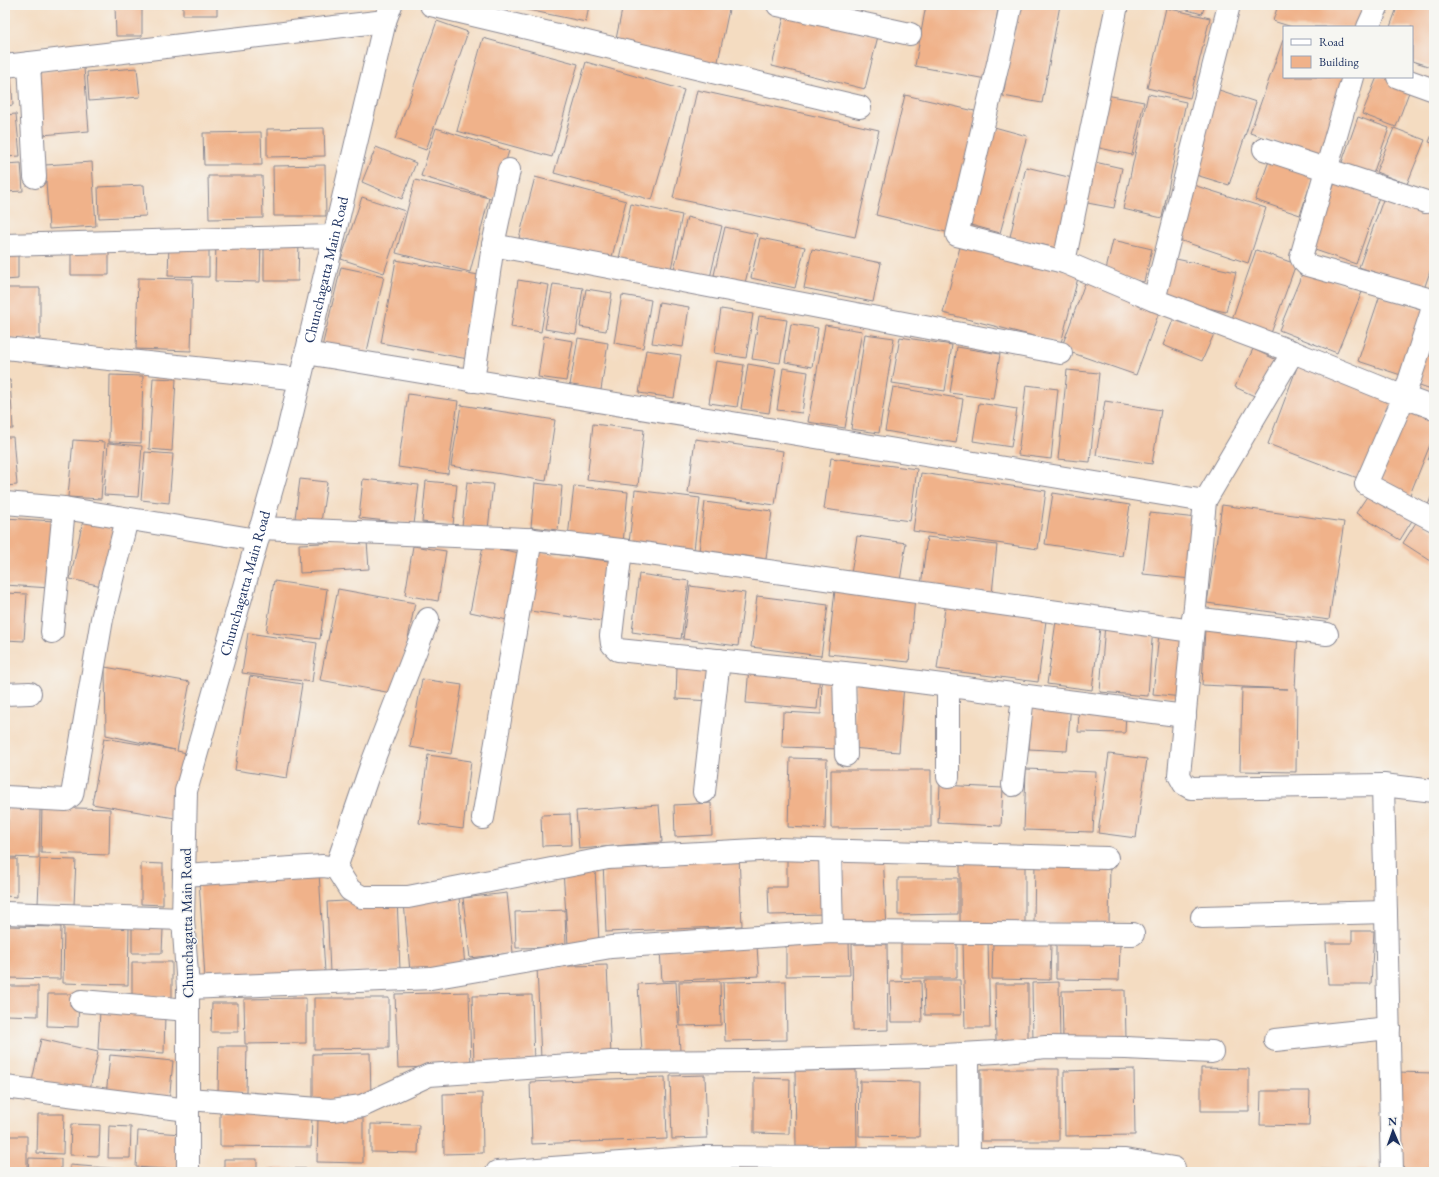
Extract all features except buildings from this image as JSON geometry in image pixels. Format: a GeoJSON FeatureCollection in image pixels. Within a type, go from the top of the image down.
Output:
{"type":"FeatureCollection","features":[{"type":"Feature","properties":{"kind":"street"},"geometry":{"type":"LineString","coordinates":[[431,5],[860,107]]}},
{"type":"Feature","properties":{"kind":"street"},"geometry":{"type":"LineString","coordinates":[[778,5],[910,34]]}},
{"type":"Feature","properties":{"kind":"street"},"geometry":{"type":"LineString","coordinates":[[1011,5],[957,235],[1064,262],[1154,300],[1293,352],[1434,408]]}},
{"type":"Feature","properties":{"kind":"street"},"geometry":{"type":"LineString","coordinates":[[1064,262],[1117,5]]}},
{"type":"Feature","properties":{"kind":"street"},"geometry":{"type":"LineString","coordinates":[[1154,300],[1229,5]]}},
{"type":"Feature","properties":{"kind":"street"},"geometry":{"type":"LineString","coordinates":[[1368,26],[1378,5]]}},
{"type":"Feature","properties":{"kind":"street"},"geometry":{"type":"LineString","coordinates":[[5,66],[388,13]]}},
{"type":"Feature","properties":{"kind":"street","name":"Chunchagatta Main Road"},"geometry":{"type":"LineString","coordinates":[[188,1172],[188,988],[183,919],[186,791],[286,438],[388,13]]}},
{"type":"Feature","properties":{"kind":"street"},"geometry":{"type":"LineString","coordinates":[[29,63],[35,177]]}},
{"type":"Feature","properties":{"kind":"street"},"geometry":{"type":"LineString","coordinates":[[1353,78],[1301,257],[1302,261],[1307,265],[1432,300],[1432,314],[1411,379],[1366,484],[1434,520]]}},
{"type":"Feature","properties":{"kind":"street"},"geometry":{"type":"LineString","coordinates":[[1401,78],[1434,90]]}},
{"type":"Feature","properties":{"kind":"street"},"geometry":{"type":"LineString","coordinates":[[1264,149],[1426,202]]}},
{"type":"Feature","properties":{"kind":"street"},"geometry":{"type":"LineString","coordinates":[[473,381],[493,245],[509,170]]}},
{"type":"Feature","properties":{"kind":"street"},"geometry":{"type":"LineString","coordinates":[[5,245],[334,236]]}},
{"type":"Feature","properties":{"kind":"street"},"geometry":{"type":"LineString","coordinates":[[493,245],[1061,353]]}},
{"type":"Feature","properties":{"kind":"street"},"geometry":{"type":"LineString","coordinates":[[5,348],[300,378]]}},
{"type":"Feature","properties":{"kind":"street"},"geometry":{"type":"LineString","coordinates":[[1293,352],[1204,501],[1179,775],[1184,784],[1191,788],[1382,785],[1434,792]]}},
{"type":"Feature","properties":{"kind":"street"},"geometry":{"type":"LineString","coordinates":[[306,353],[1204,501]]}},
{"type":"Feature","properties":{"kind":"street"},"geometry":{"type":"LineString","coordinates":[[5,503],[64,508],[127,519],[259,534],[531,539],[1192,625],[1327,634]]}},
{"type":"Feature","properties":{"kind":"street"},"geometry":{"type":"LineString","coordinates":[[52,632],[64,508]]}},
{"type":"Feature","properties":{"kind":"street"},"geometry":{"type":"LineString","coordinates":[[5,797],[66,800],[72,795],[102,619],[127,519]]}},
{"type":"Feature","properties":{"kind":"street"},"geometry":{"type":"LineString","coordinates":[[483,818],[531,539]]}},
{"type":"Feature","properties":{"kind":"street"},"geometry":{"type":"LineString","coordinates":[[621,550],[611,636],[612,644],[618,650],[844,673],[1185,716]]}},
{"type":"Feature","properties":{"kind":"street"},"geometry":{"type":"LineString","coordinates":[[336,868],[371,766],[428,619]]}},
{"type":"Feature","properties":{"kind":"street"},"geometry":{"type":"LineString","coordinates":[[704,792],[719,660]]}},
{"type":"Feature","properties":{"kind":"street"},"geometry":{"type":"LineString","coordinates":[[844,673],[846,755]]}},
{"type":"Feature","properties":{"kind":"street"},"geometry":{"type":"LineString","coordinates":[[948,686],[948,777]]}},
{"type":"Feature","properties":{"kind":"street"},"geometry":{"type":"LineString","coordinates":[[5,694],[30,693]]}},
{"type":"Feature","properties":{"kind":"street"},"geometry":{"type":"LineString","coordinates":[[1013,785],[1022,696]]}},
{"type":"Feature","properties":{"kind":"street"},"geometry":{"type":"LineString","coordinates":[[1382,785],[1392,1172]]}},
{"type":"Feature","properties":{"kind":"street"},"geometry":{"type":"LineString","coordinates":[[184,875],[323,866],[336,868],[350,890],[362,897],[408,897],[608,858],[776,849],[1107,858]]}},
{"type":"Feature","properties":{"kind":"street"},"geometry":{"type":"LineString","coordinates":[[830,851],[832,932]]}},
{"type":"Feature","properties":{"kind":"street"},"geometry":{"type":"LineString","coordinates":[[1202,917],[1386,912]]}},
{"type":"Feature","properties":{"kind":"street"},"geometry":{"type":"LineString","coordinates":[[5,914],[183,919]]}},
{"type":"Feature","properties":{"kind":"street"},"geometry":{"type":"LineString","coordinates":[[188,988],[431,978],[611,947],[832,932],[1133,934]]}},
{"type":"Feature","properties":{"kind":"street"},"geometry":{"type":"LineString","coordinates":[[81,1001],[188,1010]]}},
{"type":"Feature","properties":{"kind":"street"},"geometry":{"type":"LineString","coordinates":[[1275,1040],[1389,1028]]}},
{"type":"Feature","properties":{"kind":"street"},"geometry":{"type":"LineString","coordinates":[[5,1087],[188,1105],[332,1110],[362,1106],[429,1074],[611,1062],[750,1061],[968,1054],[1046,1047],[1126,1048],[1212,1052]]}},
{"type":"Feature","properties":{"kind":"street"},"geometry":{"type":"LineString","coordinates":[[968,1054],[969,1159]]}},
{"type":"Feature","properties":{"kind":"street"},"geometry":{"type":"LineString","coordinates":[[497,1172],[703,1157],[932,1166],[969,1159],[1125,1160],[1174,1168]]}}]}
